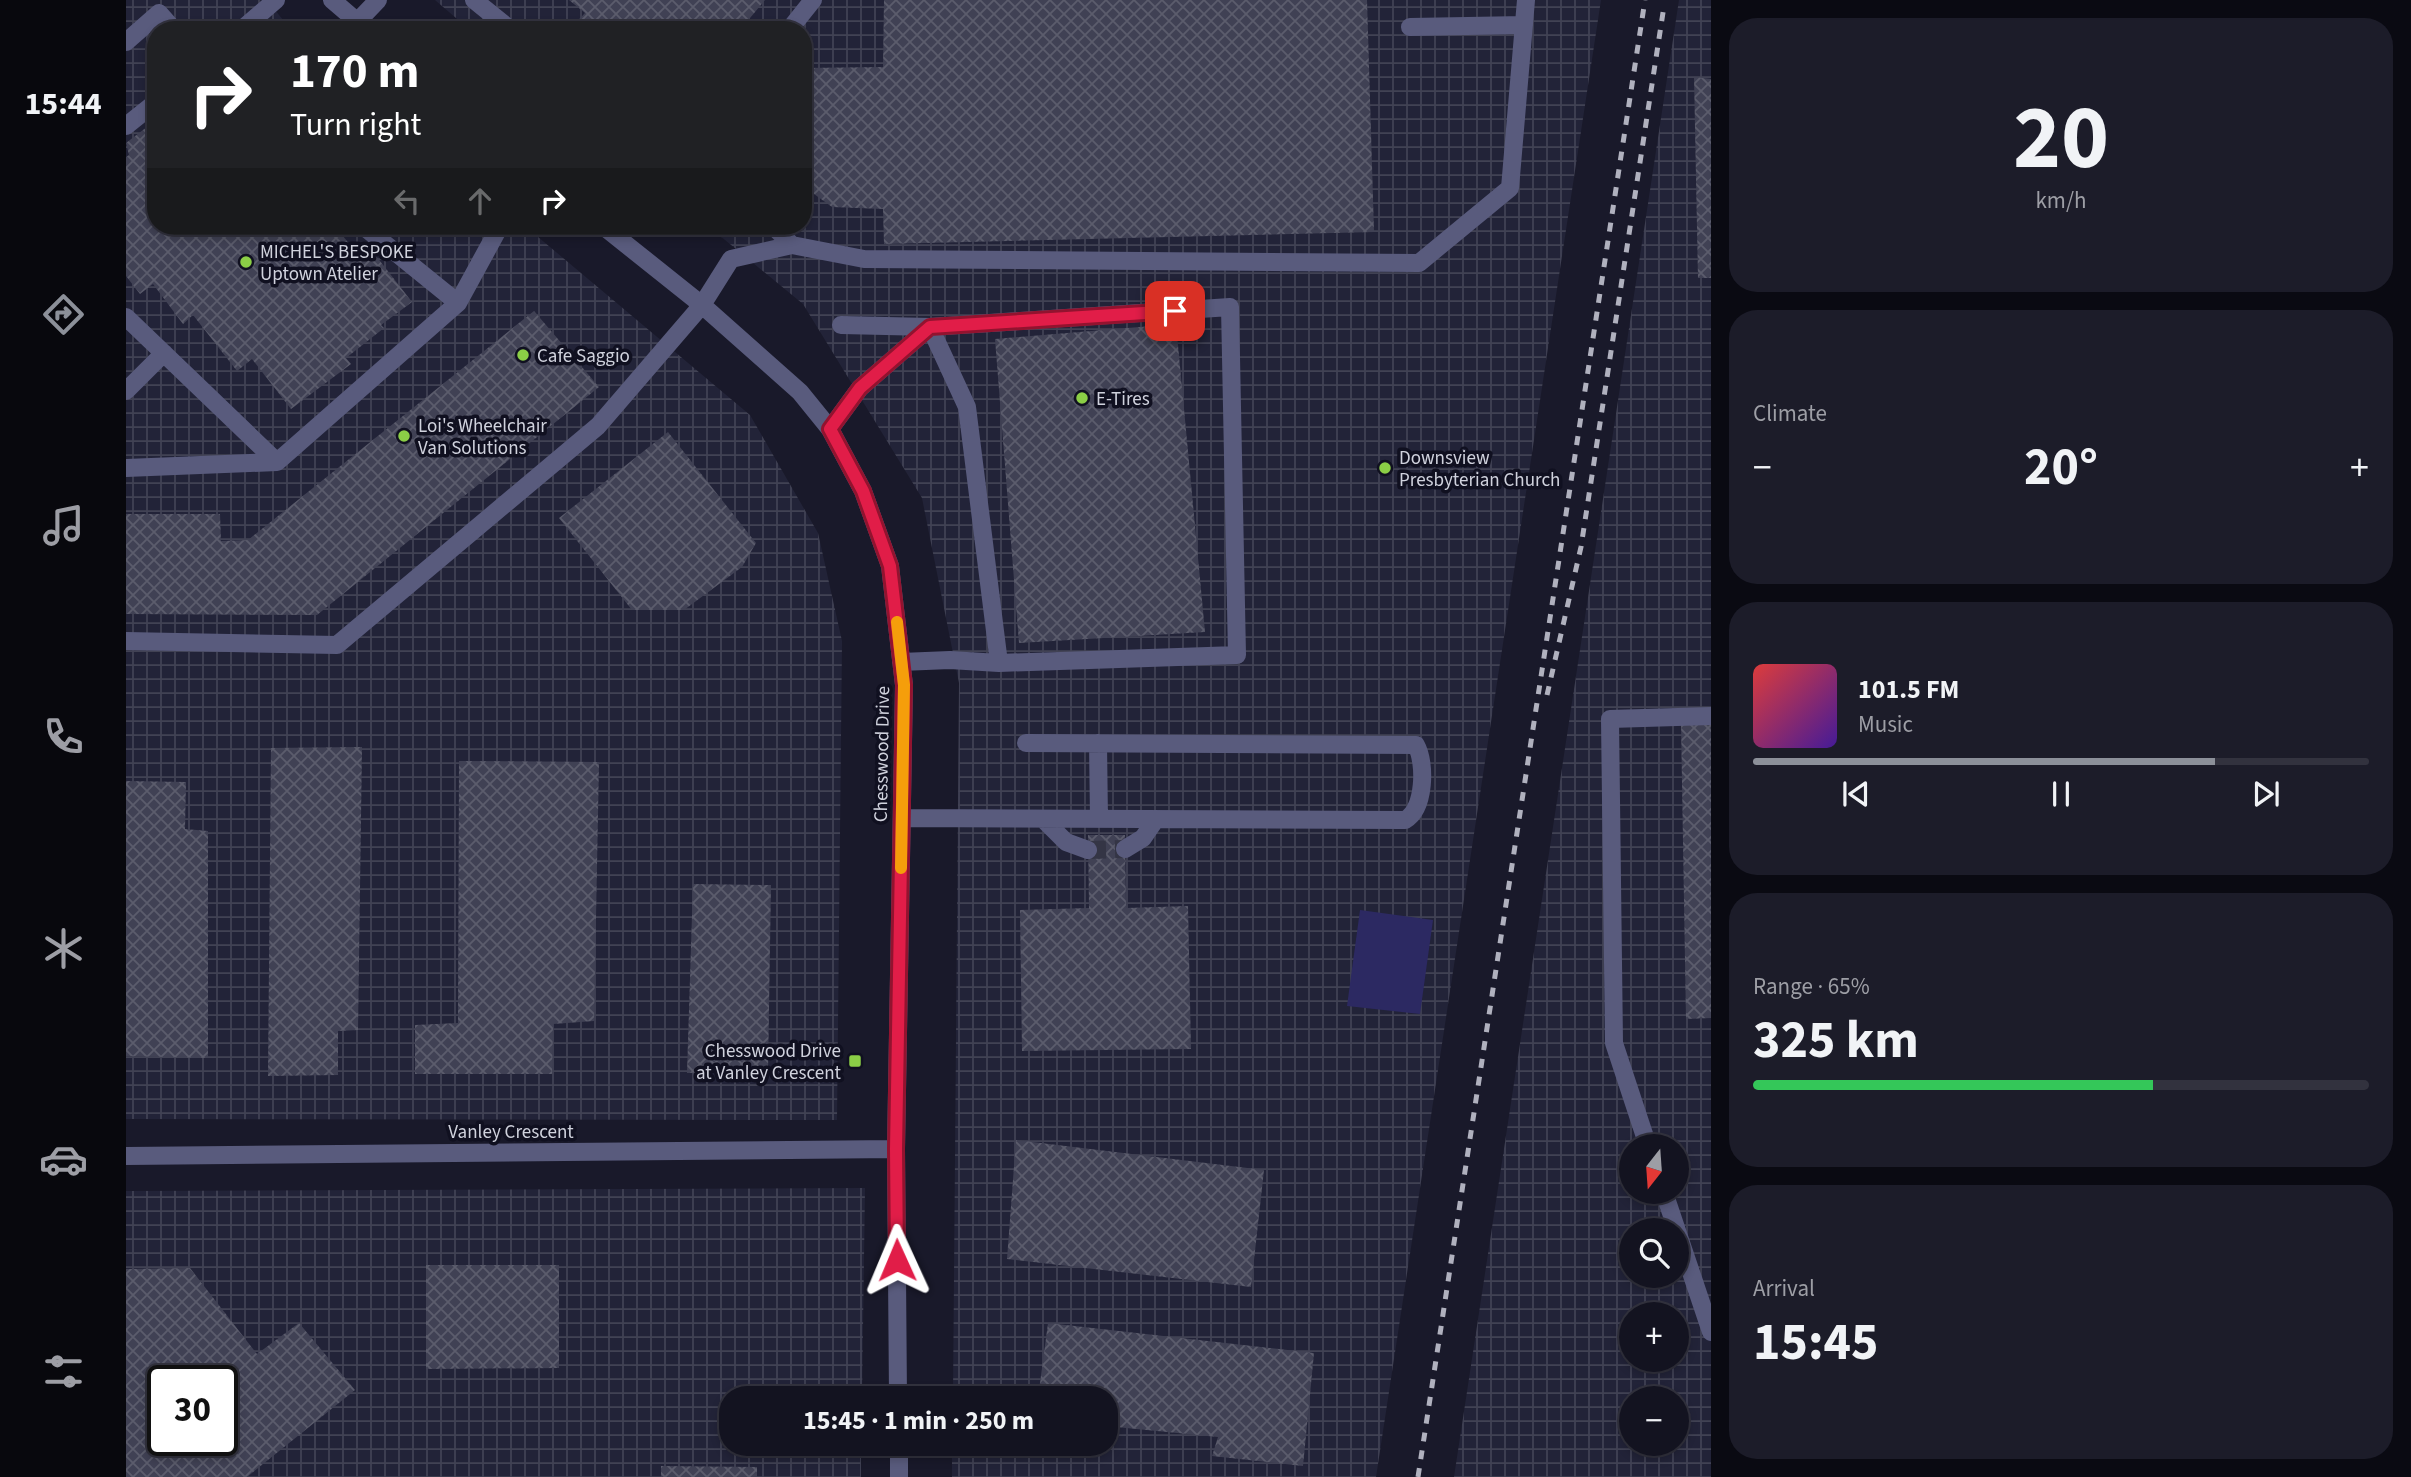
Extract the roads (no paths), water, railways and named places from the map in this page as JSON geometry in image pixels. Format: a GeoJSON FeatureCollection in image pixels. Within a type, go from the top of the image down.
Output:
{"type":"FeatureCollection","features":[{"type":"Feature","properties":{"kind":"street"},"geometry":{"type":"LineString","coordinates":[[250,21],[275,0]]}},
{"type":"Feature","properties":{"kind":"street"},"geometry":{"type":"LineString","coordinates":[[332,0],[356,21]]}},
{"type":"Feature","properties":{"kind":"street"},"geometry":{"type":"LineString","coordinates":[[365,21],[378,0]]}},
{"type":"Feature","properties":{"kind":"street"},"geometry":{"type":"LineString","coordinates":[[474,0],[500,21]]}},
{"type":"Feature","properties":{"kind":"street"},"geometry":{"type":"LineString","coordinates":[[796,21],[813,0]]}},
{"type":"Feature","properties":{"kind":"street"},"geometry":{"type":"LineString","coordinates":[[126,641],[337,645],[598,426],[702,305],[732,259],[792,245],[864,259],[1419,263],[1510,188],[1527,0]]}},
{"type":"Feature","properties":{"kind":"street"},"geometry":{"type":"LineString","coordinates":[[150,21],[159,13],[166,21]]}},
{"type":"Feature","properties":{"kind":"street"},"geometry":{"type":"LineString","coordinates":[[126,43],[147,24]]}},
{"type":"Feature","properties":{"kind":"street"},"geometry":{"type":"LineString","coordinates":[[1410,27],[1524,25]]}},
{"type":"Feature","properties":{"kind":"street"},"geometry":{"type":"LineString","coordinates":[[126,126],[147,109]]}},
{"type":"Feature","properties":{"kind":"street"},"geometry":{"type":"LineString","coordinates":[[374,235],[458,303]]}},
{"type":"Feature","properties":{"kind":"street"},"geometry":{"type":"LineString","coordinates":[[126,468],[277,462],[458,303],[495,235]]}},
{"type":"Feature","properties":{"kind":"street","name":"Chesswood Drive"},"geometry":{"type":"LineString","coordinates":[[620,235],[800,392],[830,429],[863,491],[890,566],[904,685],[896,1149],[898,1386]]}},
{"type":"Feature","properties":{"kind":"street"},"geometry":{"type":"LineString","coordinates":[[782,235],[792,245]]}},
{"type":"Feature","properties":{"kind":"street"},"geometry":{"type":"LineString","coordinates":[[841,325],[930,327],[1230,307],[1237,654],[999,663],[950,660],[901,662]]}},
{"type":"Feature","properties":{"kind":"street"},"geometry":{"type":"LineString","coordinates":[[126,317],[277,462]]}},
{"type":"Feature","properties":{"kind":"street"},"geometry":{"type":"LineString","coordinates":[[830,429],[860,388],[930,327]]}},
{"type":"Feature","properties":{"kind":"street"},"geometry":{"type":"LineString","coordinates":[[930,327],[967,407],[999,663]]}},
{"type":"Feature","properties":{"kind":"street"},"geometry":{"type":"LineString","coordinates":[[126,391],[164,353]]}},
{"type":"Feature","properties":{"kind":"street"},"geometry":{"type":"LineString","coordinates":[[1644,1134],[1614,1043],[1609,719],[1711,716]]}},
{"type":"Feature","properties":{"kind":"street"},"geometry":{"type":"LineString","coordinates":[[902,818],[1045,821],[1405,820],[1414,815],[1419,804],[1421,754],[1416,745],[1404,743],[1026,743]]}},
{"type":"Feature","properties":{"kind":"street"},"geometry":{"type":"LineString","coordinates":[[1098,743],[1099,819]]}},
{"type":"Feature","properties":{"kind":"street"},"geometry":{"type":"LineString","coordinates":[[1125,849],[1143,838],[1156,819]]}},
{"type":"Feature","properties":{"kind":"street"},"geometry":{"type":"LineString","coordinates":[[1045,821],[1066,842],[1088,850]]}},
{"type":"Feature","properties":{"kind":"street","name":"Vanley Crescent"},"geometry":{"type":"LineString","coordinates":[[126,1156],[896,1149]]}},
{"type":"Feature","properties":{"kind":"street"},"geometry":{"type":"LineString","coordinates":[[1668,1204],[1711,1332]]}},
{"type":"Feature","properties":{"kind":"street"},"geometry":{"type":"LineString","coordinates":[[899,1456],[899,1477]]}},
{"type":"Feature","properties":{"kind":"tunnel"},"geometry":{"type":"LineString","coordinates":[[1088,850],[1125,849]]}},
{"type":"Feature","properties":{"kind":"railway"},"geometry":{"type":"LineString","coordinates":[[1418,1477],[1645,0]]}},
{"type":"Feature","properties":{"kind":"railway"},"geometry":{"type":"LineString","coordinates":[[1547,695],[1581,547],[1664,6]]}},
{"type":"Feature","properties":{"kind":"place","name":"MICHEL'S BESPOKE Uptown Atelier"},"geometry":{"type":"Point","coordinates":[246,262]}},
{"type":"Feature","properties":{"kind":"place","name":"Cafe Saggio"},"geometry":{"type":"Point","coordinates":[523,355]}},
{"type":"Feature","properties":{"kind":"place","name":"E-Tires"},"geometry":{"type":"Point","coordinates":[1082,398]}},
{"type":"Feature","properties":{"kind":"place","name":"Loi's Wheelchair Van Solutions"},"geometry":{"type":"Point","coordinates":[404,436]}},
{"type":"Feature","properties":{"kind":"place","name":"Downsview Presbyterian Church"},"geometry":{"type":"Point","coordinates":[1385,468]}},
{"type":"Feature","properties":{"kind":"place","name":"Chesswood Drive at Vanley Crescent"},"geometry":{"type":"Point","coordinates":[855,1061]}}]}
